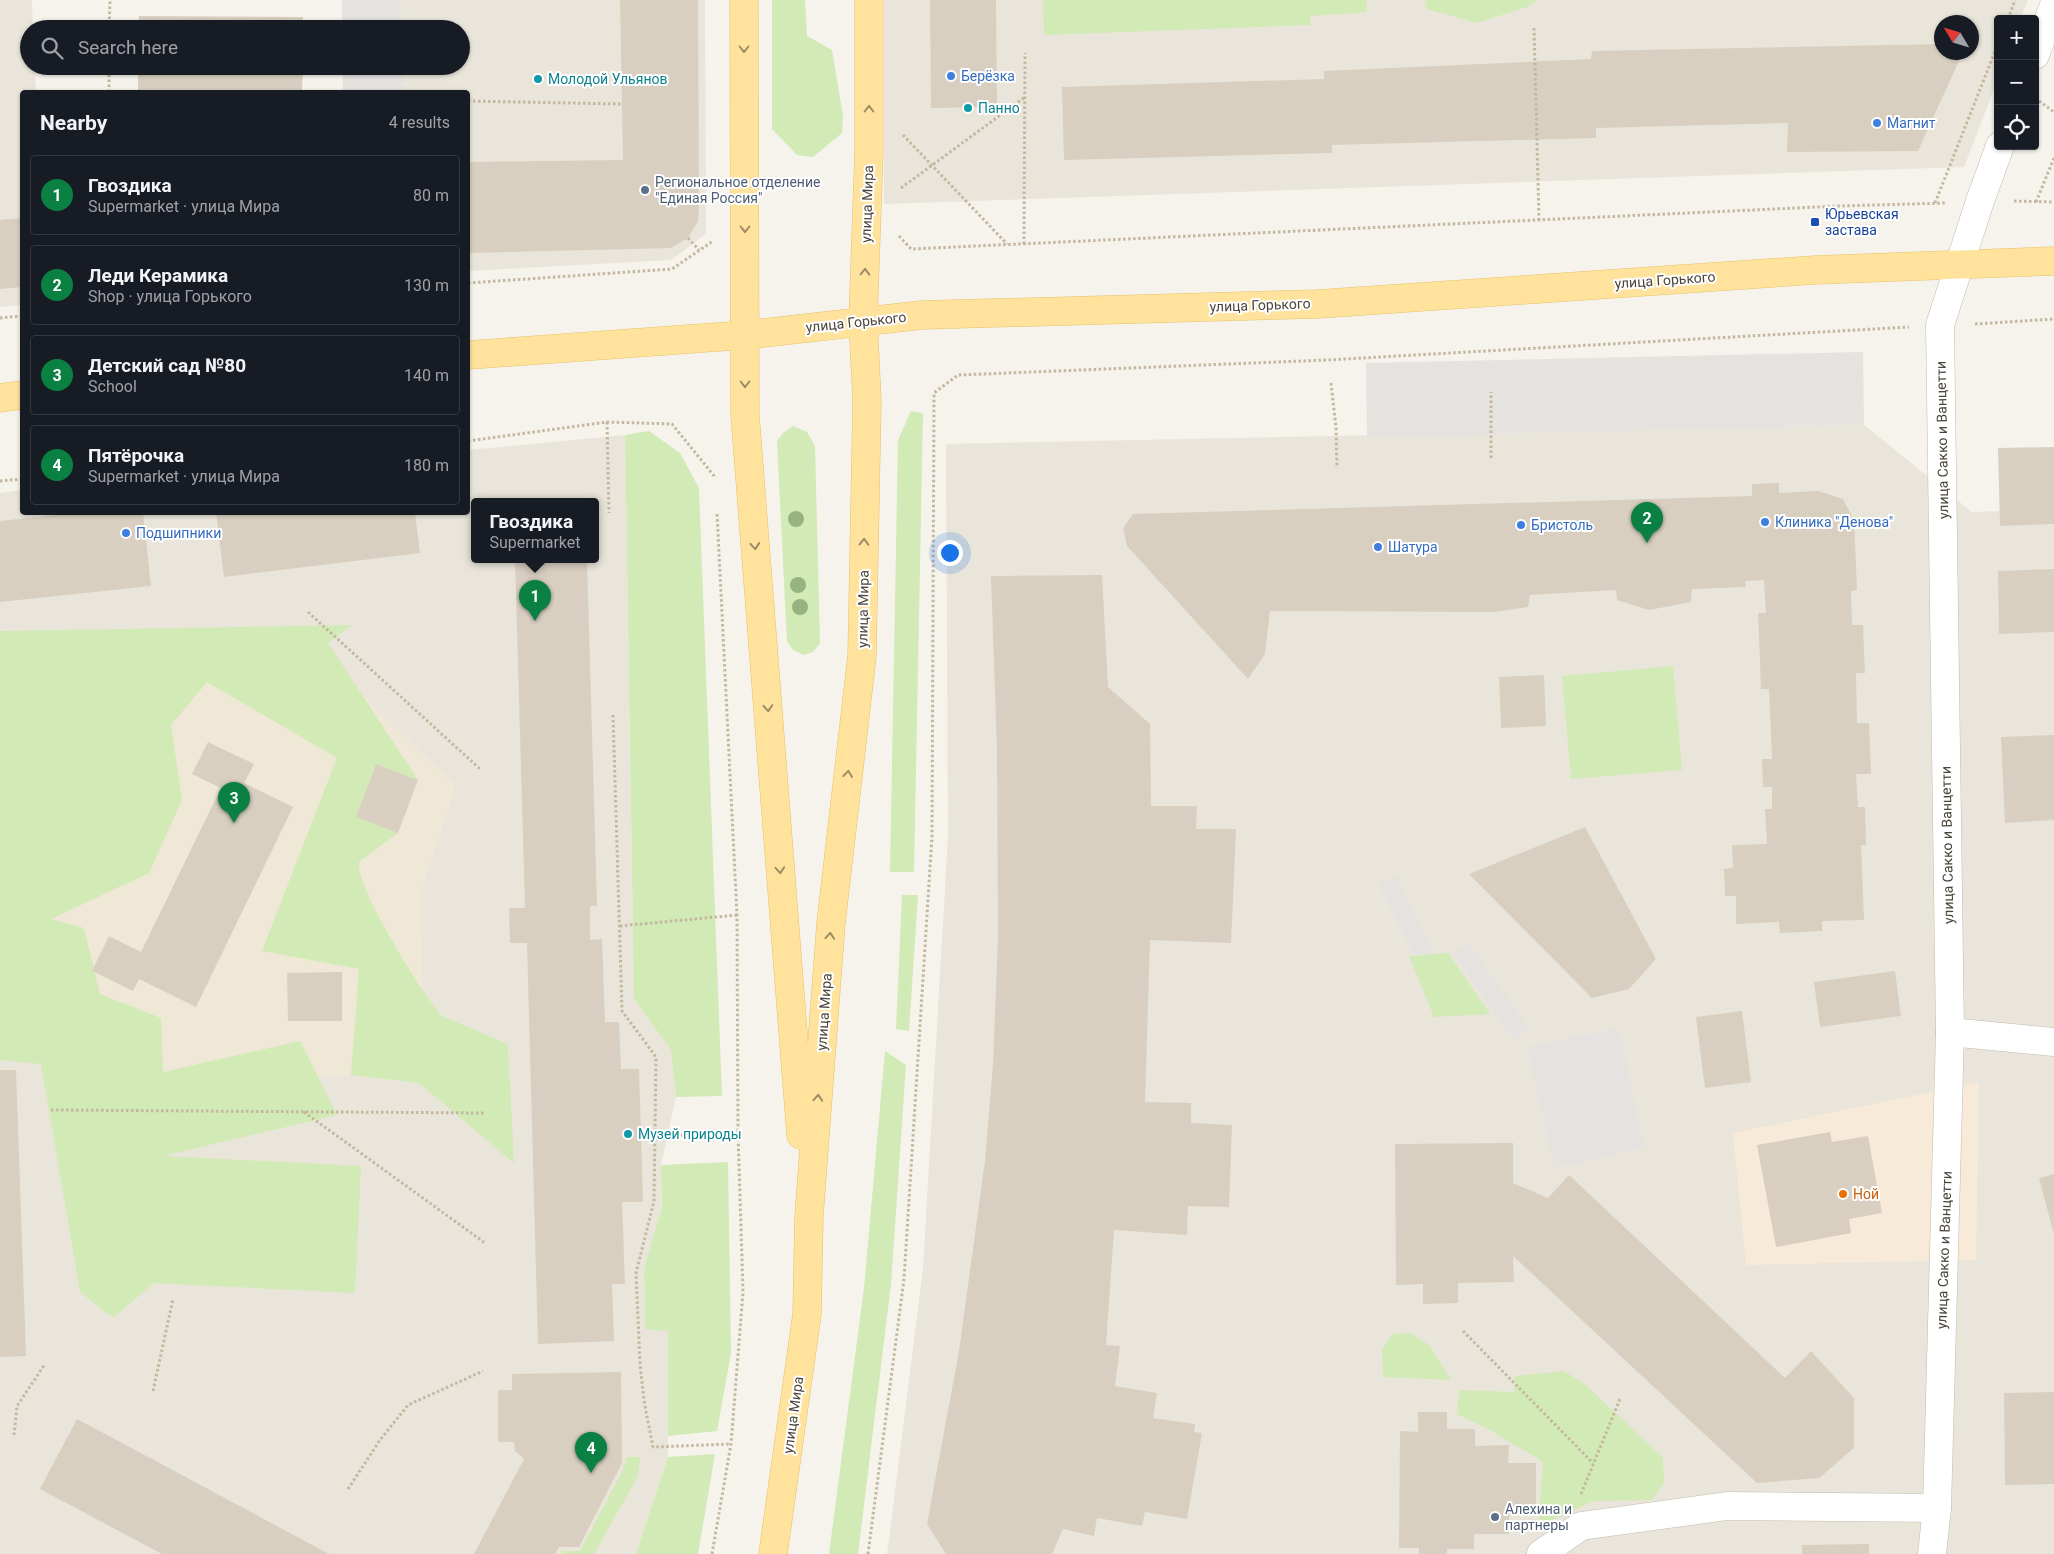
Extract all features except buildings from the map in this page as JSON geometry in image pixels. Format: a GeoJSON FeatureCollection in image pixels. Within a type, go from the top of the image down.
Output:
{"type":"FeatureCollection","features":[{"type":"Feature","properties":{"kind":"main road","name":"улица Мира"},"geometry":{"type":"LineString","coordinates":[[744,0],[745,415],[788,984],[808,1216]]}},
{"type":"Feature","properties":{"kind":"main road","name":"улица Мира"},"geometry":{"type":"LineString","coordinates":[[773,1554],[807,1314],[808,1216],[831,923],[862,656],[867,401],[863,320],[869,150],[869,0]]}},
{"type":"Feature","properties":{"kind":"main road","name":"улица Горького"},"geometry":{"type":"LineString","coordinates":[[470,355],[745,335],[863,320],[922,315],[1318,304],[1815,270],[2054,261]]}},
{"type":"Feature","properties":{"kind":"main road"},"geometry":{"type":"LineString","coordinates":[[0,398],[20,395]]}},
{"type":"Feature","properties":{"kind":"street"},"geometry":{"type":"LineString","coordinates":[[2039,43],[2054,5]]}},
{"type":"Feature","properties":{"kind":"street","name":"улица Сакко и Ванцетти"},"geometry":{"type":"LineString","coordinates":[[1932,1554],[1937,1508],[1950,1032],[1940,326],[1999,150]]}},
{"type":"Feature","properties":{"kind":"street"},"geometry":{"type":"LineString","coordinates":[[1950,1032],[2054,1042]]}},
{"type":"Feature","properties":{"kind":"street"},"geometry":{"type":"LineString","coordinates":[[1541,1554],[1581,1526],[1727,1506],[1937,1508]]}},
{"type":"Feature","properties":{"kind":"path"},"geometry":{"type":"LineString","coordinates":[[2009,15],[2015,0]]}},
{"type":"Feature","properties":{"kind":"path"},"geometry":{"type":"LineString","coordinates":[[109,20],[110,1]]}},
{"type":"Feature","properties":{"kind":"path"},"geometry":{"type":"LineString","coordinates":[[1534,28],[1540,220]]}},
{"type":"Feature","properties":{"kind":"path"},"geometry":{"type":"LineString","coordinates":[[1024,244],[1025,53]]}},
{"type":"Feature","properties":{"kind":"path"},"geometry":{"type":"LineString","coordinates":[[1935,203],[1994,54]]}},
{"type":"Feature","properties":{"kind":"path"},"geometry":{"type":"LineString","coordinates":[[109,75],[109,90]]}},
{"type":"Feature","properties":{"kind":"path"},"geometry":{"type":"LineString","coordinates":[[898,190],[1025,97]]}},
{"type":"Feature","properties":{"kind":"path"},"geometry":{"type":"LineString","coordinates":[[470,101],[622,104]]}},
{"type":"Feature","properties":{"kind":"path"},"geometry":{"type":"LineString","coordinates":[[2039,101],[2054,112]]}},
{"type":"Feature","properties":{"kind":"path"},"geometry":{"type":"LineString","coordinates":[[898,130],[1008,244]]}},
{"type":"Feature","properties":{"kind":"path"},"geometry":{"type":"LineString","coordinates":[[2036,202],[2054,158]]}},
{"type":"Feature","properties":{"kind":"path"},"geometry":{"type":"LineString","coordinates":[[911,249],[1980,201],[2054,202]]}},
{"type":"Feature","properties":{"kind":"path"},"geometry":{"type":"LineString","coordinates":[[688,238],[699,250]]}},
{"type":"Feature","properties":{"kind":"path"},"geometry":{"type":"LineString","coordinates":[[470,283],[672,269]]}},
{"type":"Feature","properties":{"kind":"path"},"geometry":{"type":"LineString","coordinates":[[0,318],[20,316]]}},
{"type":"Feature","properties":{"kind":"path"},"geometry":{"type":"LineString","coordinates":[[868,1554],[904,1279],[932,836],[934,393],[958,374],[1327,360],[2054,319]]}},
{"type":"Feature","properties":{"kind":"path"},"geometry":{"type":"LineString","coordinates":[[1331,383],[1336,428],[1336,468]]}},
{"type":"Feature","properties":{"kind":"path"},"geometry":{"type":"LineString","coordinates":[[1491,392],[1491,458]]}},
{"type":"Feature","properties":{"kind":"path"},"geometry":{"type":"LineString","coordinates":[[607,422],[609,513]]}},
{"type":"Feature","properties":{"kind":"path"},"geometry":{"type":"LineString","coordinates":[[470,441],[607,422],[672,424],[715,477],[716,487]]}},
{"type":"Feature","properties":{"kind":"path"},"geometry":{"type":"LineString","coordinates":[[0,481],[20,479]]}},
{"type":"Feature","properties":{"kind":"path"},"geometry":{"type":"LineString","coordinates":[[712,1554],[731,1444],[743,1292],[738,1133],[737,915],[717,507]]}},
{"type":"Feature","properties":{"kind":"path"},"geometry":{"type":"LineString","coordinates":[[308,612],[480,769]]}},
{"type":"Feature","properties":{"kind":"path"},"geometry":{"type":"LineString","coordinates":[[613,715],[622,1011],[656,1057],[654,1201],[636,1273],[640,1363],[644,1401],[653,1446],[731,1444]]}},
{"type":"Feature","properties":{"kind":"path"},"geometry":{"type":"LineString","coordinates":[[620,926],[737,915]]}},
{"type":"Feature","properties":{"kind":"path"},"geometry":{"type":"LineString","coordinates":[[51,1110],[484,1113]]}},
{"type":"Feature","properties":{"kind":"path"},"geometry":{"type":"LineString","coordinates":[[303,1112],[485,1244]]}},
{"type":"Feature","properties":{"kind":"path"},"geometry":{"type":"LineString","coordinates":[[656,1136],[738,1133]]}},
{"type":"Feature","properties":{"kind":"path"},"geometry":{"type":"LineString","coordinates":[[152,1391],[173,1299]]}},
{"type":"Feature","properties":{"kind":"path"},"geometry":{"type":"LineString","coordinates":[[1463,1331],[1593,1463]]}},
{"type":"Feature","properties":{"kind":"path"},"geometry":{"type":"LineString","coordinates":[[14,1436],[17,1406],[45,1364]]}},
{"type":"Feature","properties":{"kind":"path"},"geometry":{"type":"LineString","coordinates":[[348,1489],[380,1440],[408,1405],[483,1371]]}},
{"type":"Feature","properties":{"kind":"path"},"geometry":{"type":"LineString","coordinates":[[1563,1538],[1620,1398]]}},
{"type":"Feature","properties":{"kind":"shaded area"},"geometry":{"type":"Polygon","coordinates":[[[0,0],[32,0],[33,20],[20,20],[20,75],[35,75],[36,90],[20,90],[20,305],[0,307],[0,0]]]}},
{"type":"Feature","properties":{"kind":"shaded area"},"geometry":{"type":"Polygon","coordinates":[[[342,0],[401,0],[402,20],[342,20],[342,0]]]}},
{"type":"Feature","properties":{"kind":"shaded area"},"geometry":{"type":"Polygon","coordinates":[[[401,0],[705,0],[706,234],[671,260],[470,271],[470,90],[405,90],[404,75],[470,75],[470,20],[402,20],[401,0]]]}},
{"type":"Feature","properties":{"kind":"shaded area"},"geometry":{"type":"Polygon","coordinates":[[[884,0],[2028,0],[2022,15],[1994,15],[1994,89],[1964,167],[884,204],[884,0]]]}},
{"type":"Feature","properties":{"kind":"shaded area"},"geometry":{"type":"Polygon","coordinates":[[[342,75],[404,75],[405,90],[343,90],[342,75]]]}},
{"type":"Feature","properties":{"kind":"shaded area"},"geometry":{"type":"Polygon","coordinates":[[[1863,352],[1864,425],[1367,437],[1366,363],[1863,352]]]}},
{"type":"Feature","properties":{"kind":"shaded area"},"geometry":{"type":"Polygon","coordinates":[[[1864,425],[1972,512],[2054,509],[2054,1554],[887,1554],[923,1268],[948,836],[946,444],[1864,425]]]}},
{"type":"Feature","properties":{"kind":"shaded area"},"geometry":{"type":"Polygon","coordinates":[[[625,435],[634,999],[671,1050],[676,1097],[661,1165],[662,1206],[644,1269],[645,1329],[668,1330],[668,1457],[636,1554],[0,1554],[0,895],[425,1074],[419,896],[455,785],[0,860],[0,493],[20,490],[20,515],[470,515],[470,450],[625,435]]]}},
{"type":"Feature","properties":{"kind":"shaded area"},"geometry":{"type":"Polygon","coordinates":[[[296,630],[455,785],[419,896],[425,1074],[73,1080],[0,860],[145,641],[296,630]]]}},
{"type":"Feature","properties":{"kind":"shaded area"},"geometry":{"type":"Polygon","coordinates":[[[1396,875],[1435,953],[1413,954],[1378,884],[1396,875]]]}},
{"type":"Feature","properties":{"kind":"shaded area"},"geometry":{"type":"Polygon","coordinates":[[[1469,942],[1529,1029],[1513,1040],[1453,953],[1469,942]]]}},
{"type":"Feature","properties":{"kind":"shaded area"},"geometry":{"type":"Polygon","coordinates":[[[1619,1028],[1644,1148],[1554,1168],[1527,1047],[1619,1028]]]}},
{"type":"Feature","properties":{"kind":"shaded area"},"geometry":{"type":"Polygon","coordinates":[[[1979,1082],[1976,1260],[1746,1265],[1733,1133],[1979,1082]]]}},
{"type":"Feature","properties":{"kind":"green space"},"geometry":{"type":"Polygon","coordinates":[[[772,0],[805,0],[807,36],[832,50],[843,116],[842,133],[813,157],[797,155],[772,129],[772,0]]]}},
{"type":"Feature","properties":{"kind":"green space"},"geometry":{"type":"Polygon","coordinates":[[[1043,0],[1366,0],[1367,12],[1310,16],[1310,25],[1044,35],[1043,0]]]}},
{"type":"Feature","properties":{"kind":"green space"},"geometry":{"type":"Polygon","coordinates":[[[1425,0],[1538,0],[1527,7],[1477,23],[1427,9],[1425,0]]]}},
{"type":"Feature","properties":{"kind":"green space"},"geometry":{"type":"Polygon","coordinates":[[[911,411],[923,413],[914,872],[890,872],[898,440],[911,411]]]}},
{"type":"Feature","properties":{"kind":"green space"},"geometry":{"type":"Polygon","coordinates":[[[793,426],[807,432],[815,446],[820,643],[813,652],[804,655],[793,650],[787,641],[777,441],[783,433],[793,426]]]}},
{"type":"Feature","properties":{"kind":"green space"},"geometry":{"type":"Polygon","coordinates":[[[649,431],[680,453],[699,488],[722,1096],[676,1097],[671,1050],[634,999],[625,435],[649,431]]]}},
{"type":"Feature","properties":{"kind":"green space"},"geometry":{"type":"Polygon","coordinates":[[[352,625],[328,643],[418,780],[376,764],[356,817],[398,833],[359,862],[361,875],[368,894],[392,941],[442,1016],[508,1044],[514,1163],[419,1083],[351,1075],[359,969],[262,951],[337,758],[207,682],[171,725],[182,800],[149,873],[51,919],[84,928],[100,994],[161,1018],[163,1072],[300,1041],[337,1115],[163,1156],[361,1166],[355,1293],[154,1283],[114,1317],[80,1292],[41,1064],[0,1060],[0,631],[352,625]]]}},
{"type":"Feature","properties":{"kind":"green space"},"geometry":{"type":"Polygon","coordinates":[[[1673,666],[1682,770],[1571,779],[1562,676],[1673,666]]]}},
{"type":"Feature","properties":{"kind":"green space"},"geometry":{"type":"Polygon","coordinates":[[[902,895],[918,895],[909,1031],[896,1029],[902,895]]]}},
{"type":"Feature","properties":{"kind":"green space"},"geometry":{"type":"Polygon","coordinates":[[[1448,953],[1490,1014],[1434,1017],[1409,956],[1448,953]]]}},
{"type":"Feature","properties":{"kind":"green space"},"geometry":{"type":"Polygon","coordinates":[[[885,1051],[906,1065],[891,1284],[858,1554],[829,1554],[864,1288],[885,1051]]]}},
{"type":"Feature","properties":{"kind":"green space"},"geometry":{"type":"Polygon","coordinates":[[[728,1162],[731,1353],[717,1431],[668,1436],[668,1331],[645,1329],[644,1269],[662,1206],[661,1165],[728,1162]]]}},
{"type":"Feature","properties":{"kind":"green space"},"geometry":{"type":"Polygon","coordinates":[[[1410,1333],[1429,1345],[1451,1380],[1383,1377],[1382,1350],[1392,1334],[1410,1333]]]}},
{"type":"Feature","properties":{"kind":"green space"},"geometry":{"type":"Polygon","coordinates":[[[1564,1371],[1586,1385],[1663,1458],[1664,1483],[1652,1500],[1594,1501],[1538,1526],[1543,1462],[1488,1429],[1457,1414],[1459,1390],[1514,1392],[1515,1376],[1564,1371]]]}},
{"type":"Feature","properties":{"kind":"green space"},"geometry":{"type":"Polygon","coordinates":[[[715,1454],[698,1554],[636,1554],[668,1457],[715,1454]]]}},
{"type":"Feature","properties":{"kind":"green space"},"geometry":{"type":"Polygon","coordinates":[[[627,1457],[640,1457],[638,1476],[594,1554],[561,1554],[563,1551],[580,1551],[622,1472],[627,1457]]]}},
{"type":"Feature","properties":{"kind":"place","name":"Берёзка"},"geometry":{"type":"Point","coordinates":[951,76]}},
{"type":"Feature","properties":{"kind":"place","name":"Молодой Ульянов"},"geometry":{"type":"Point","coordinates":[538,79]}},
{"type":"Feature","properties":{"kind":"place","name":"Панно"},"geometry":{"type":"Point","coordinates":[968,108]}},
{"type":"Feature","properties":{"kind":"place","name":"Магнит"},"geometry":{"type":"Point","coordinates":[1877,123]}},
{"type":"Feature","properties":{"kind":"place","name":"Региональное отделение \"Единая Россия\""},"geometry":{"type":"Point","coordinates":[645,190]}},
{"type":"Feature","properties":{"kind":"place","name":"Юрьевская застава"},"geometry":{"type":"Point","coordinates":[1815,222]}},
{"type":"Feature","properties":{"kind":"place","name":"Клиника \"Денова\""},"geometry":{"type":"Point","coordinates":[1765,522]}},
{"type":"Feature","properties":{"kind":"place","name":"Бристоль"},"geometry":{"type":"Point","coordinates":[1521,525]}},
{"type":"Feature","properties":{"kind":"place","name":"Подшипники"},"geometry":{"type":"Point","coordinates":[126,533]}},
{"type":"Feature","properties":{"kind":"place","name":"Леди Керамика"},"geometry":{"type":"Point","coordinates":[1647,543]}},
{"type":"Feature","properties":{"kind":"place","name":"Шатура"},"geometry":{"type":"Point","coordinates":[1378,547]}},
{"type":"Feature","properties":{"kind":"place","name":"Гвоздика"},"geometry":{"type":"Point","coordinates":[535,621]}},
{"type":"Feature","properties":{"kind":"place","name":"Детский сад №80"},"geometry":{"type":"Point","coordinates":[234,823]}},
{"type":"Feature","properties":{"kind":"place","name":"Музей природы"},"geometry":{"type":"Point","coordinates":[628,1134]}},
{"type":"Feature","properties":{"kind":"place","name":"Ной"},"geometry":{"type":"Point","coordinates":[1843,1194]}},
{"type":"Feature","properties":{"kind":"place","name":"Пятёрочка"},"geometry":{"type":"Point","coordinates":[591,1473]}},
{"type":"Feature","properties":{"kind":"place","name":"Алехина и партнеры"},"geometry":{"type":"Point","coordinates":[1495,1517]}}]}
